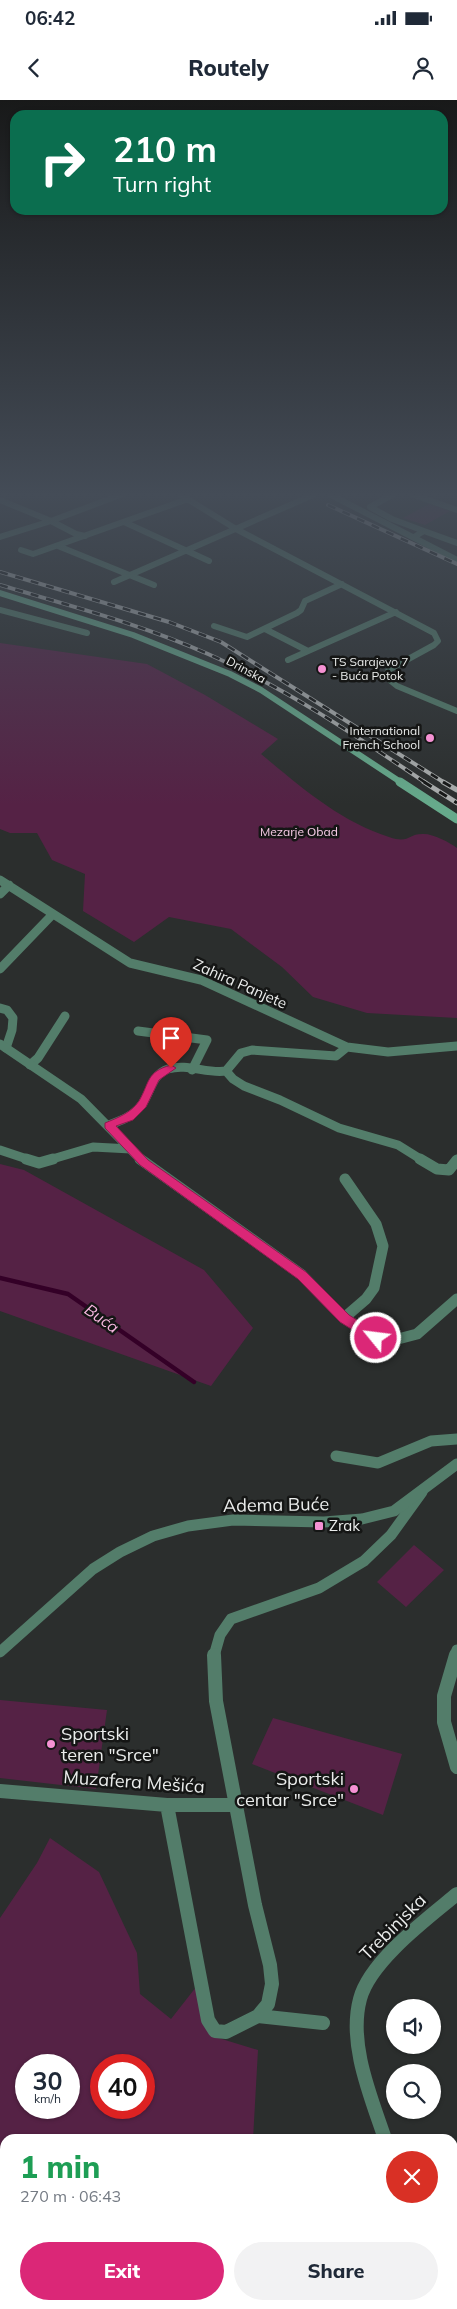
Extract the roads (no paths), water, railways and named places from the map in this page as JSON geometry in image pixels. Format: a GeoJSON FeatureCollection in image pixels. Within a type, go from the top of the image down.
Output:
{"type":"FeatureCollection","features":[{"type":"Feature","properties":{"kind":"main road","name":"Drinska"},"geometry":{"type":"LineString","coordinates":[[16,598],[158,643],[236,676],[261,690],[457,819]]}},
{"type":"Feature","properties":{"kind":"street"},"geometry":{"type":"LineString","coordinates":[[214,626],[245,638],[298,613],[304,601],[311,598]]}},
{"type":"Feature","properties":{"kind":"street"},"geometry":{"type":"LineString","coordinates":[[369,598],[434,632],[438,641],[392,668],[388,671],[388,678],[396,686],[457,711]]}},
{"type":"Feature","properties":{"kind":"street"},"geometry":{"type":"LineString","coordinates":[[0,610],[87,633]]}},
{"type":"Feature","properties":{"kind":"street"},"geometry":{"type":"LineString","coordinates":[[288,660],[396,612]]}},
{"type":"Feature","properties":{"kind":"street"},"geometry":{"type":"LineString","coordinates":[[265,629],[308,651]]}},
{"type":"Feature","properties":{"kind":"street","name":"Zahira Panjete"},"geometry":{"type":"LineString","coordinates":[[0,880],[52,915],[130,962],[151,969],[182,974],[201,980],[347,1047],[367,1052],[383,1052],[457,1046]]}},
{"type":"Feature","properties":{"kind":"street"},"geometry":{"type":"LineString","coordinates":[[0,894],[9,885]]}},
{"type":"Feature","properties":{"kind":"street"},"geometry":{"type":"LineString","coordinates":[[0,968],[52,915]]}},
{"type":"Feature","properties":{"kind":"street"},"geometry":{"type":"LineString","coordinates":[[0,1008],[8,1010],[14,1015],[15,1021],[3,1046],[80,1099],[109,1125],[144,1163],[302,1276],[344,1318],[376,1338],[398,1339],[417,1334],[457,1299]]}},
{"type":"Feature","properties":{"kind":"street"},"geometry":{"type":"LineString","coordinates":[[30,1065],[38,1058],[65,1016]]}},
{"type":"Feature","properties":{"kind":"street"},"geometry":{"type":"LineString","coordinates":[[138,1031],[207,1040],[192,1070]]}},
{"type":"Feature","properties":{"kind":"street"},"geometry":{"type":"LineString","coordinates":[[226,1071],[242,1052],[252,1050],[336,1056],[347,1047]]}},
{"type":"Feature","properties":{"kind":"street"},"geometry":{"type":"LineString","coordinates":[[109,1125],[129,1117],[142,1105],[154,1078],[161,1072],[171,1068],[226,1071],[233,1079],[244,1086],[280,1100],[339,1128],[398,1145],[437,1169],[449,1170],[457,1160]]}},
{"type":"Feature","properties":{"kind":"street"},"geometry":{"type":"LineString","coordinates":[[0,1150],[39,1163],[93,1147],[131,1149]]}},
{"type":"Feature","properties":{"kind":"street"},"geometry":{"type":"LineString","coordinates":[[344,1318],[366,1299],[374,1288],[383,1246],[376,1224],[345,1179]]}},
{"type":"Feature","properties":{"kind":"street"},"geometry":{"type":"LineString","coordinates":[[336,1456],[378,1463],[432,1441],[457,1439]]}},
{"type":"Feature","properties":{"kind":"street","name":"Adema Buće"},"geometry":{"type":"LineString","coordinates":[[0,1652],[93,1569],[120,1552],[153,1536],[188,1526],[233,1520],[324,1522],[362,1520],[394,1511],[457,1464]]}},
{"type":"Feature","properties":{"kind":"street"},"geometry":{"type":"LineString","coordinates":[[167,1805],[208,2020],[215,2031],[226,2032],[258,2016],[268,2004],[272,1984],[270,1965],[255,1905],[214,1686],[213,1660],[220,1635],[231,1619],[319,1588],[364,1562],[391,1535],[424,1490]]}},
{"type":"Feature","properties":{"kind":"street"},"geometry":{"type":"LineString","coordinates":[[457,1650],[444,1696],[444,1722],[457,1767]]}},
{"type":"Feature","properties":{"kind":"street","name":"Muzafera Mešića"},"geometry":{"type":"LineString","coordinates":[[0,1791],[167,1805],[236,1805]]}},
{"type":"Feature","properties":{"kind":"street","name":"Trebinjska"},"geometry":{"type":"LineString","coordinates":[[383,2134],[369,2088],[356,2032],[360,1997],[375,1971],[416,1929],[457,1894]]}},
{"type":"Feature","properties":{"kind":"street"},"geometry":{"type":"LineString","coordinates":[[258,2016],[323,2023]]}},
{"type":"Feature","properties":{"kind":"waterway","name":"Buća"},"geometry":{"type":"LineString","coordinates":[[0,1278],[68,1294],[194,1382]]}},
{"type":"Feature","properties":{"kind":"railway"},"geometry":{"type":"LineString","coordinates":[[44,598],[105,616],[183,643],[237,667],[293,697],[426,783]]}},
{"type":"Feature","properties":{"kind":"railway"},"geometry":{"type":"LineString","coordinates":[[88,598],[169,622],[221,642],[445,783]]}},
{"type":"Feature","properties":{"kind":"railway"},"geometry":{"type":"LineString","coordinates":[[424,782],[457,803]]}},
{"type":"Feature","properties":{"kind":"railway"},"geometry":{"type":"LineString","coordinates":[[443,782],[457,790]]}},
{"type":"Feature","properties":{"kind":"place","name":"TS Sarajevo 7 - Buća Potok"},"geometry":{"type":"Point","coordinates":[322,669]}},
{"type":"Feature","properties":{"kind":"place","name":"International French School"},"geometry":{"type":"Point","coordinates":[430,738]}},
{"type":"Feature","properties":{"kind":"place","name":"Zrak"},"geometry":{"type":"Point","coordinates":[319,1526]}},
{"type":"Feature","properties":{"kind":"place","name":"Sportski teren \"Srce\""},"geometry":{"type":"Point","coordinates":[51,1744]}},
{"type":"Feature","properties":{"kind":"place","name":"Sportski centar \"Srce\""},"geometry":{"type":"Point","coordinates":[354,1789]}},
{"type":"Feature","properties":{"kind":"park label","name":"Mezarje Obad"},"geometry":{"type":"Point","coordinates":[299,832]}}]}
